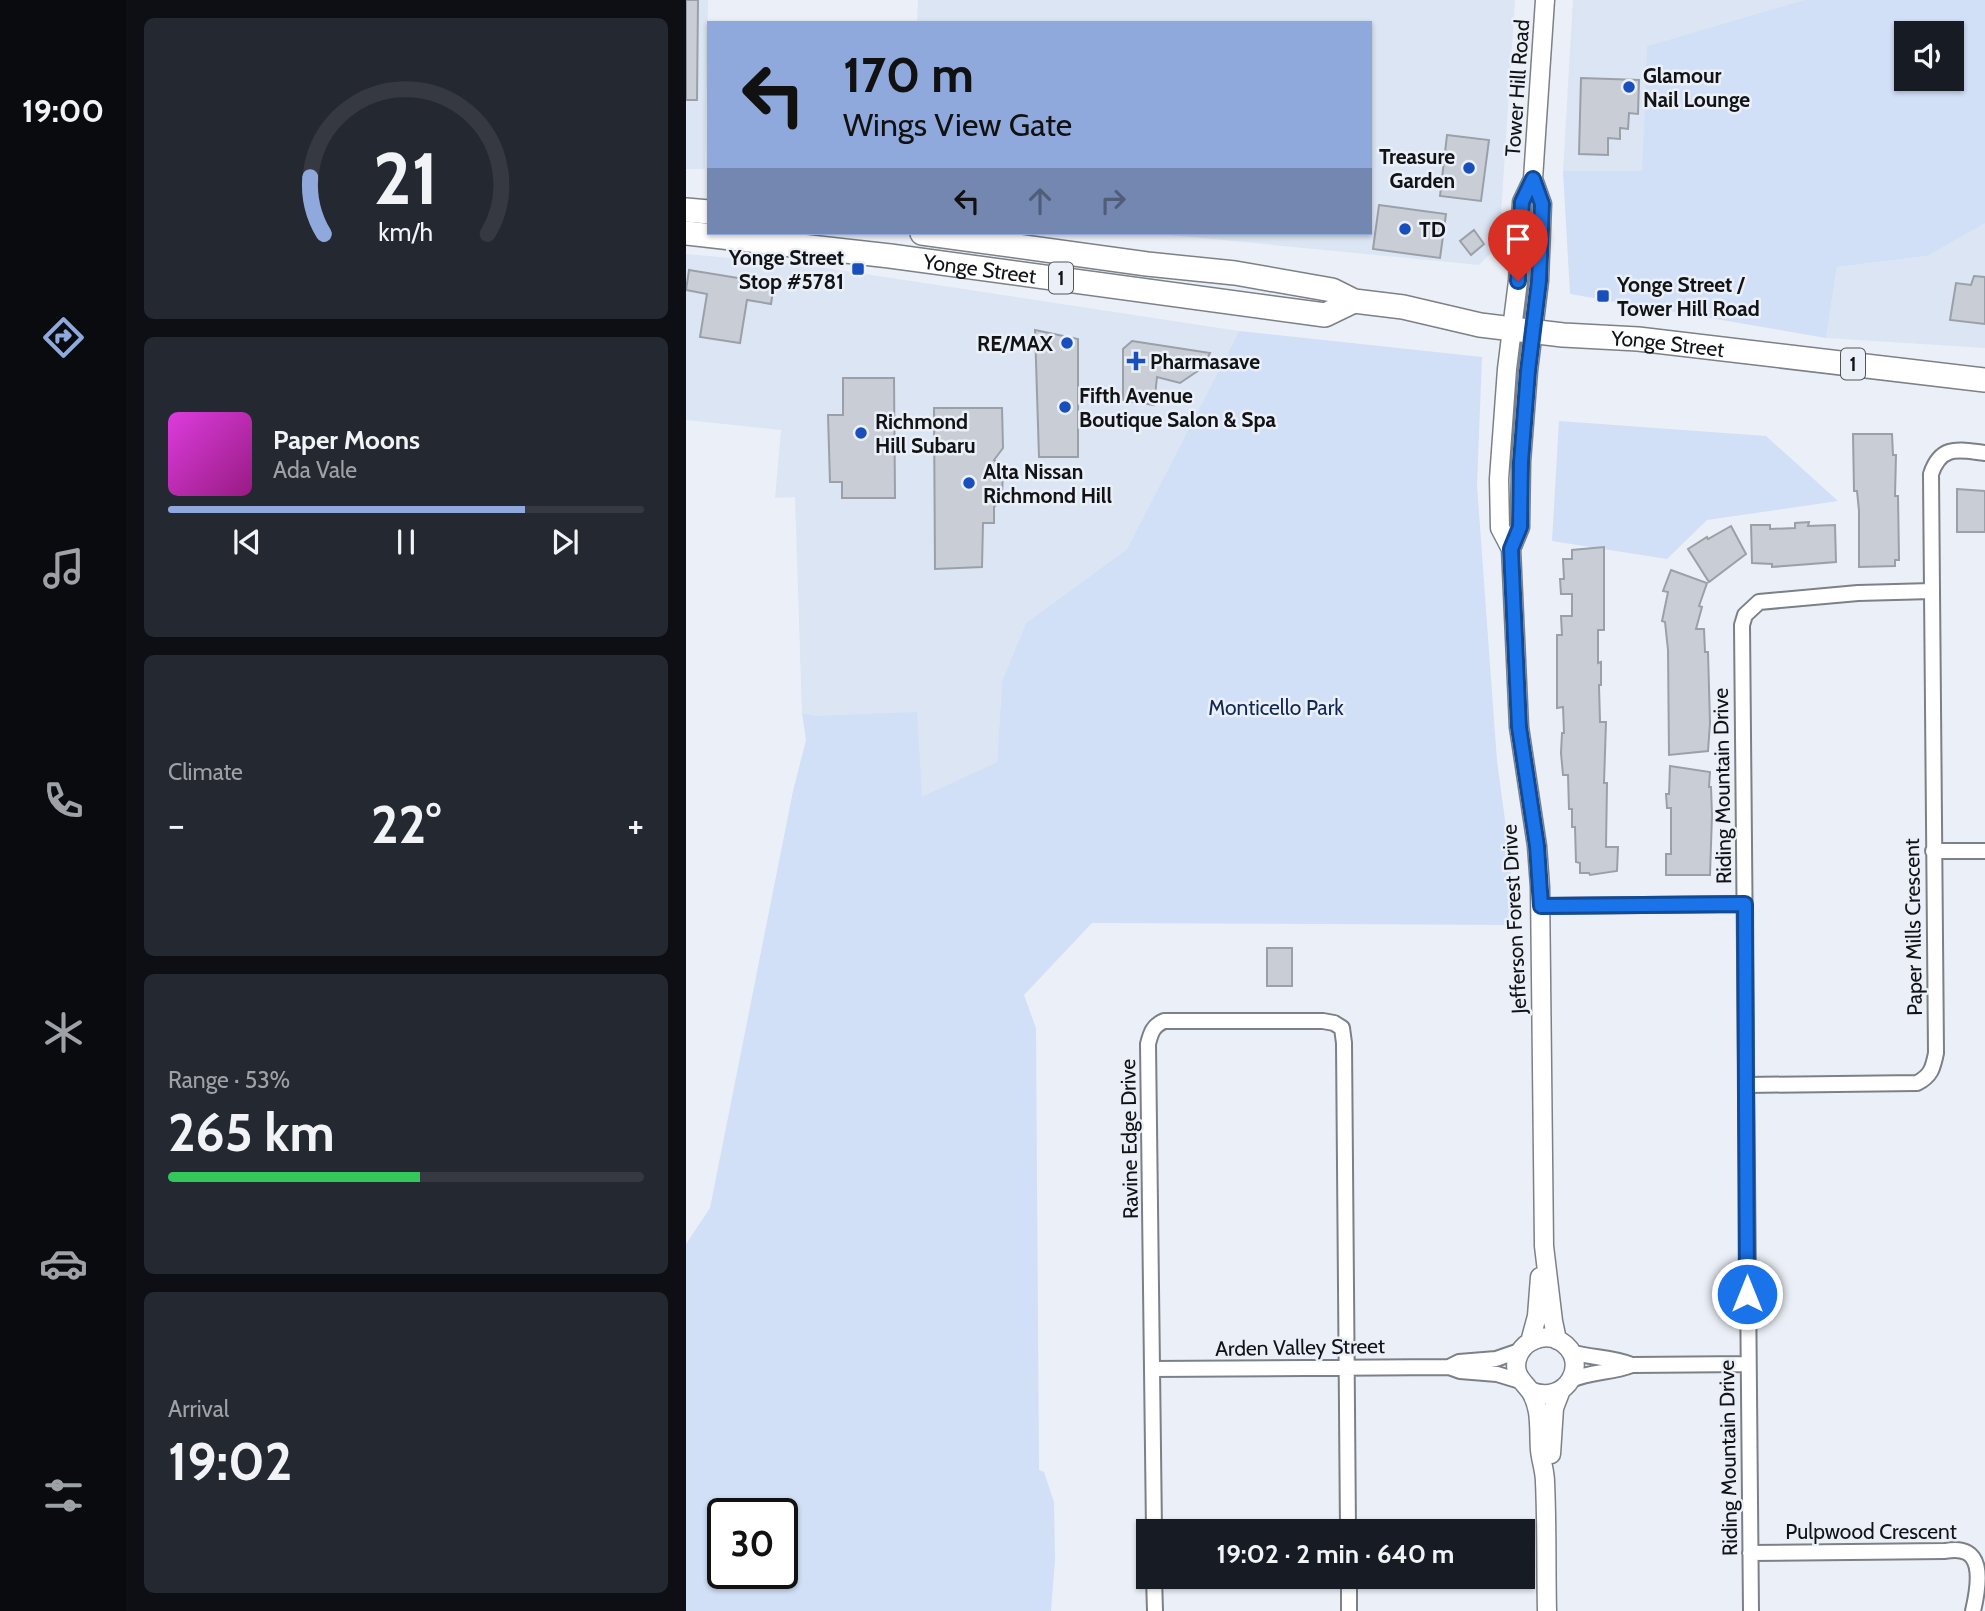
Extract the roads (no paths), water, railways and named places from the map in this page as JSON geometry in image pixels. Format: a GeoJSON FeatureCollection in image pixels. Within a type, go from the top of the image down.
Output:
{"type":"FeatureCollection","features":[{"type":"Feature","properties":{"kind":"main road"},"geometry":{"type":"LineString","coordinates":[[686,210],[707,212]]}},
{"type":"Feature","properties":{"kind":"main road","name":"Yonge Street"},"geometry":{"type":"LineString","coordinates":[[686,233],[929,261],[1325,315],[1354,301]]}},
{"type":"Feature","properties":{"kind":"main road","name":"Yonge Street"},"geometry":{"type":"LineString","coordinates":[[937,235],[1147,264],[1235,273],[1332,290],[1354,301],[1403,307],[1480,325],[1638,339],[1985,380]]}},
{"type":"Feature","properties":{"kind":"street","name":"Tower Hill Road"},"geometry":{"type":"LineString","coordinates":[[1522,330],[1518,281],[1522,202],[1533,179],[1545,0]]}},
{"type":"Feature","properties":{"kind":"street","name":"Jefferson Forest Drive"},"geometry":{"type":"LineString","coordinates":[[1522,330],[1499,479],[1500,528],[1511,549],[1519,727],[1537,846],[1541,906],[1544,1246],[1537,1315],[1526,1346]]}},
{"type":"Feature","properties":{"kind":"street","name":"Paper Mills Crescent"},"geometry":{"type":"LineString","coordinates":[[1746,1085],[1917,1083],[1928,1077],[1933,1067],[1936,1053],[1931,474],[1934,464],[1945,452],[1955,450],[1985,453]]}},
{"type":"Feature","properties":{"kind":"street","name":"Riding Mountain Drive"},"geometry":{"type":"LineString","coordinates":[[1751,1611],[1742,625],[1745,615],[1759,602],[1858,593],[1932,591]]}},
{"type":"Feature","properties":{"kind":"street"},"geometry":{"type":"LineString","coordinates":[[1933,851],[1985,850]]}},
{"type":"Feature","properties":{"kind":"street"},"geometry":{"type":"LineString","coordinates":[[1541,906],[1745,904]]}},
{"type":"Feature","properties":{"kind":"street","name":"Ravine Edge Drive"},"geometry":{"type":"LineString","coordinates":[[1154,1519],[1149,1044],[1156,1025],[1164,1021],[1323,1021],[1342,1028],[1347,1368]]}},
{"type":"Feature","properties":{"kind":"street","name":"Jefferson Forest Drive"},"geometry":{"type":"LineString","coordinates":[[1544,1246],[1553,1321],[1564,1346]]}},
{"type":"Feature","properties":{"kind":"street"},"geometry":{"type":"LineString","coordinates":[[1547,1611],[1545,1478],[1537,1410],[1517,1367],[1526,1346],[1543,1337],[1590,1358],[1619,1360],[1632,1365]]}},
{"type":"Feature","properties":{"kind":"street","name":"Arden Valley Street"},"geometry":{"type":"LineString","coordinates":[[1449,1367],[1459,1362],[1496,1359],[1526,1346]]}},
{"type":"Feature","properties":{"kind":"street"},"geometry":{"type":"LineString","coordinates":[[1545,1478],[1554,1408],[1574,1366],[1564,1346]]}},
{"type":"Feature","properties":{"kind":"street"},"geometry":{"type":"LineString","coordinates":[[1525,1386],[1545,1395],[1584,1374],[1617,1370],[1632,1365],[1748,1364]]}},
{"type":"Feature","properties":{"kind":"street","name":"Arden Valley Street"},"geometry":{"type":"LineString","coordinates":[[1152,1369],[1449,1367],[1460,1371],[1497,1374],[1525,1386]]}},
{"type":"Feature","properties":{"kind":"street"},"geometry":{"type":"LineString","coordinates":[[1347,1368],[1348,1519]]}},
{"type":"Feature","properties":{"kind":"street","name":"Pulpwood Crescent"},"geometry":{"type":"LineString","coordinates":[[1750,1553],[1945,1551],[1959,1548],[1971,1552],[1978,1560],[1981,1574],[1973,1611]]}},
{"type":"Feature","properties":{"kind":"street"},"geometry":{"type":"LineString","coordinates":[[1154,1589],[1155,1611]]}},
{"type":"Feature","properties":{"kind":"street"},"geometry":{"type":"LineString","coordinates":[[1349,1589],[1349,1611]]}},
{"type":"Feature","properties":{"kind":"place","name":"Glamour Nail Lounge"},"geometry":{"type":"Point","coordinates":[1629,87]}},
{"type":"Feature","properties":{"kind":"place","name":"Treasure Garden"},"geometry":{"type":"Point","coordinates":[1469,168]}},
{"type":"Feature","properties":{"kind":"place","name":"TD"},"geometry":{"type":"Point","coordinates":[1405,229]}},
{"type":"Feature","properties":{"kind":"place","name":"Yonge Street Stop #5781"},"geometry":{"type":"Point","coordinates":[858,269]}},
{"type":"Feature","properties":{"kind":"place","name":"Yonge Street / Tower Hill Road"},"geometry":{"type":"Point","coordinates":[1603,296]}},
{"type":"Feature","properties":{"kind":"place","name":"RE/MAX"},"geometry":{"type":"Point","coordinates":[1067,343]}},
{"type":"Feature","properties":{"kind":"place","name":"Pharmasave"},"geometry":{"type":"Point","coordinates":[1136,361]}},
{"type":"Feature","properties":{"kind":"place","name":"Fifth Avenue Boutique Salon & Spa"},"geometry":{"type":"Point","coordinates":[1065,407]}},
{"type":"Feature","properties":{"kind":"place","name":"Richmond Hill Subaru"},"geometry":{"type":"Point","coordinates":[861,433]}},
{"type":"Feature","properties":{"kind":"place","name":"Alta Nissan Richmond Hill"},"geometry":{"type":"Point","coordinates":[969,483]}},
{"type":"Feature","properties":{"kind":"park label","name":"Monticello Park"},"geometry":{"type":"Point","coordinates":[1276,707]}}]}
